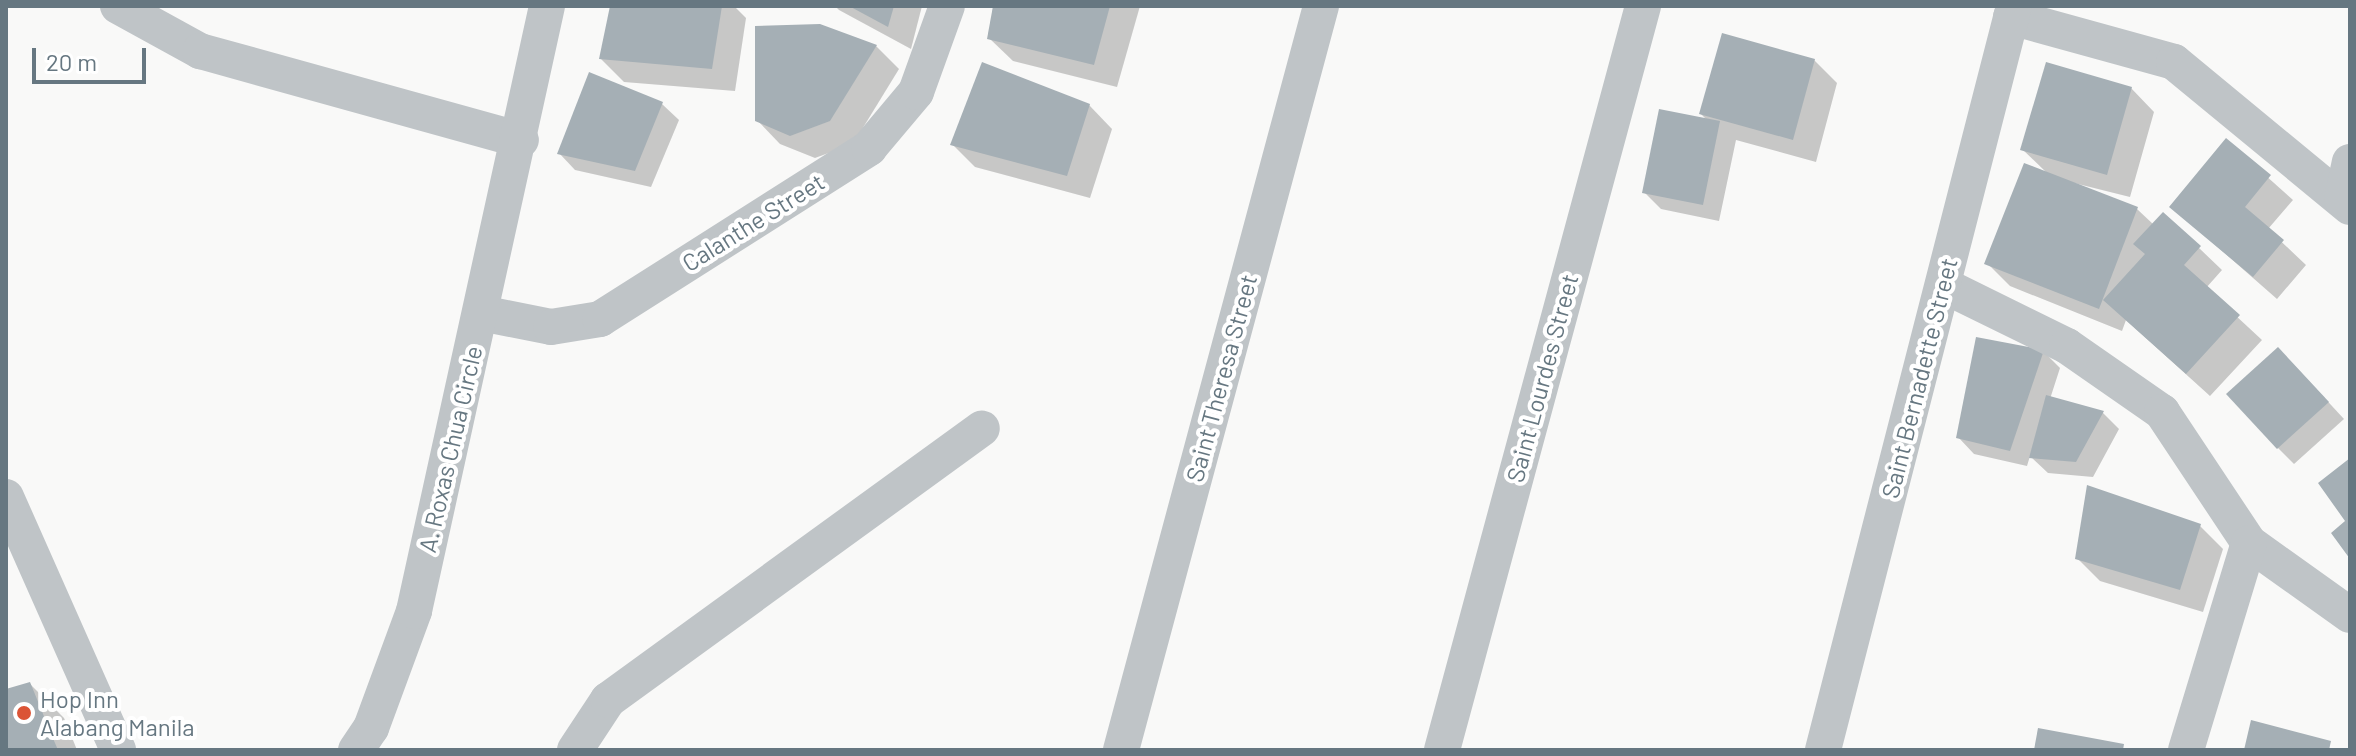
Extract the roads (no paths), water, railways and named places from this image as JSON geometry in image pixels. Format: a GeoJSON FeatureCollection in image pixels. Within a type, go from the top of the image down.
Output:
{"type":"FeatureCollection","features":[{"type":"Feature","properties":{"kind":"street"},"geometry":{"type":"LineString","coordinates":[[118,6],[200,51],[521,140]]}},
{"type":"Feature","properties":{"kind":"street","name":"A. Roxas Chua Circle"},"geometry":{"type":"LineString","coordinates":[[356,750],[371,728],[414,611],[521,140],[547,6]]}},
{"type":"Feature","properties":{"kind":"street","name":"Calanthe Street"},"geometry":{"type":"LineString","coordinates":[[481,313],[551,327],[600,319],[869,148],[916,92],[947,6]]}},
{"type":"Feature","properties":{"kind":"street","name":"Saint Theresa Street"},"geometry":{"type":"LineString","coordinates":[[1121,750],[1321,6]]}},
{"type":"Feature","properties":{"kind":"street","name":"Saint Lourdes Street"},"geometry":{"type":"LineString","coordinates":[[1442,750],[1643,6]]}},
{"type":"Feature","properties":{"kind":"street"},"geometry":{"type":"LineString","coordinates":[[2012,12],[2174,62],[2346,203]]}},
{"type":"Feature","properties":{"kind":"street","name":"Saint Bernadette Street"},"geometry":{"type":"LineString","coordinates":[[1823,750],[2012,12]]}},
{"type":"Feature","properties":{"kind":"street"},"geometry":{"type":"LineString","coordinates":[[2346,203],[2350,162]]}},
{"type":"Feature","properties":{"kind":"street"},"geometry":{"type":"LineString","coordinates":[[1943,285],[2067,346],[2162,412],[2249,543],[2350,615]]}},
{"type":"Feature","properties":{"kind":"street"},"geometry":{"type":"LineString","coordinates":[[575,750],[608,700],[982,428]]}},
{"type":"Feature","properties":{"kind":"street"},"geometry":{"type":"LineString","coordinates":[[6,497],[118,750]]}},
{"type":"Feature","properties":{"kind":"street"},"geometry":{"type":"LineString","coordinates":[[2186,750],[2249,543]]}},
{"type":"Feature","properties":{"kind":"place","name":"Hop Inn Alabang Manila"},"geometry":{"type":"Point","coordinates":[24,713]}}]}
